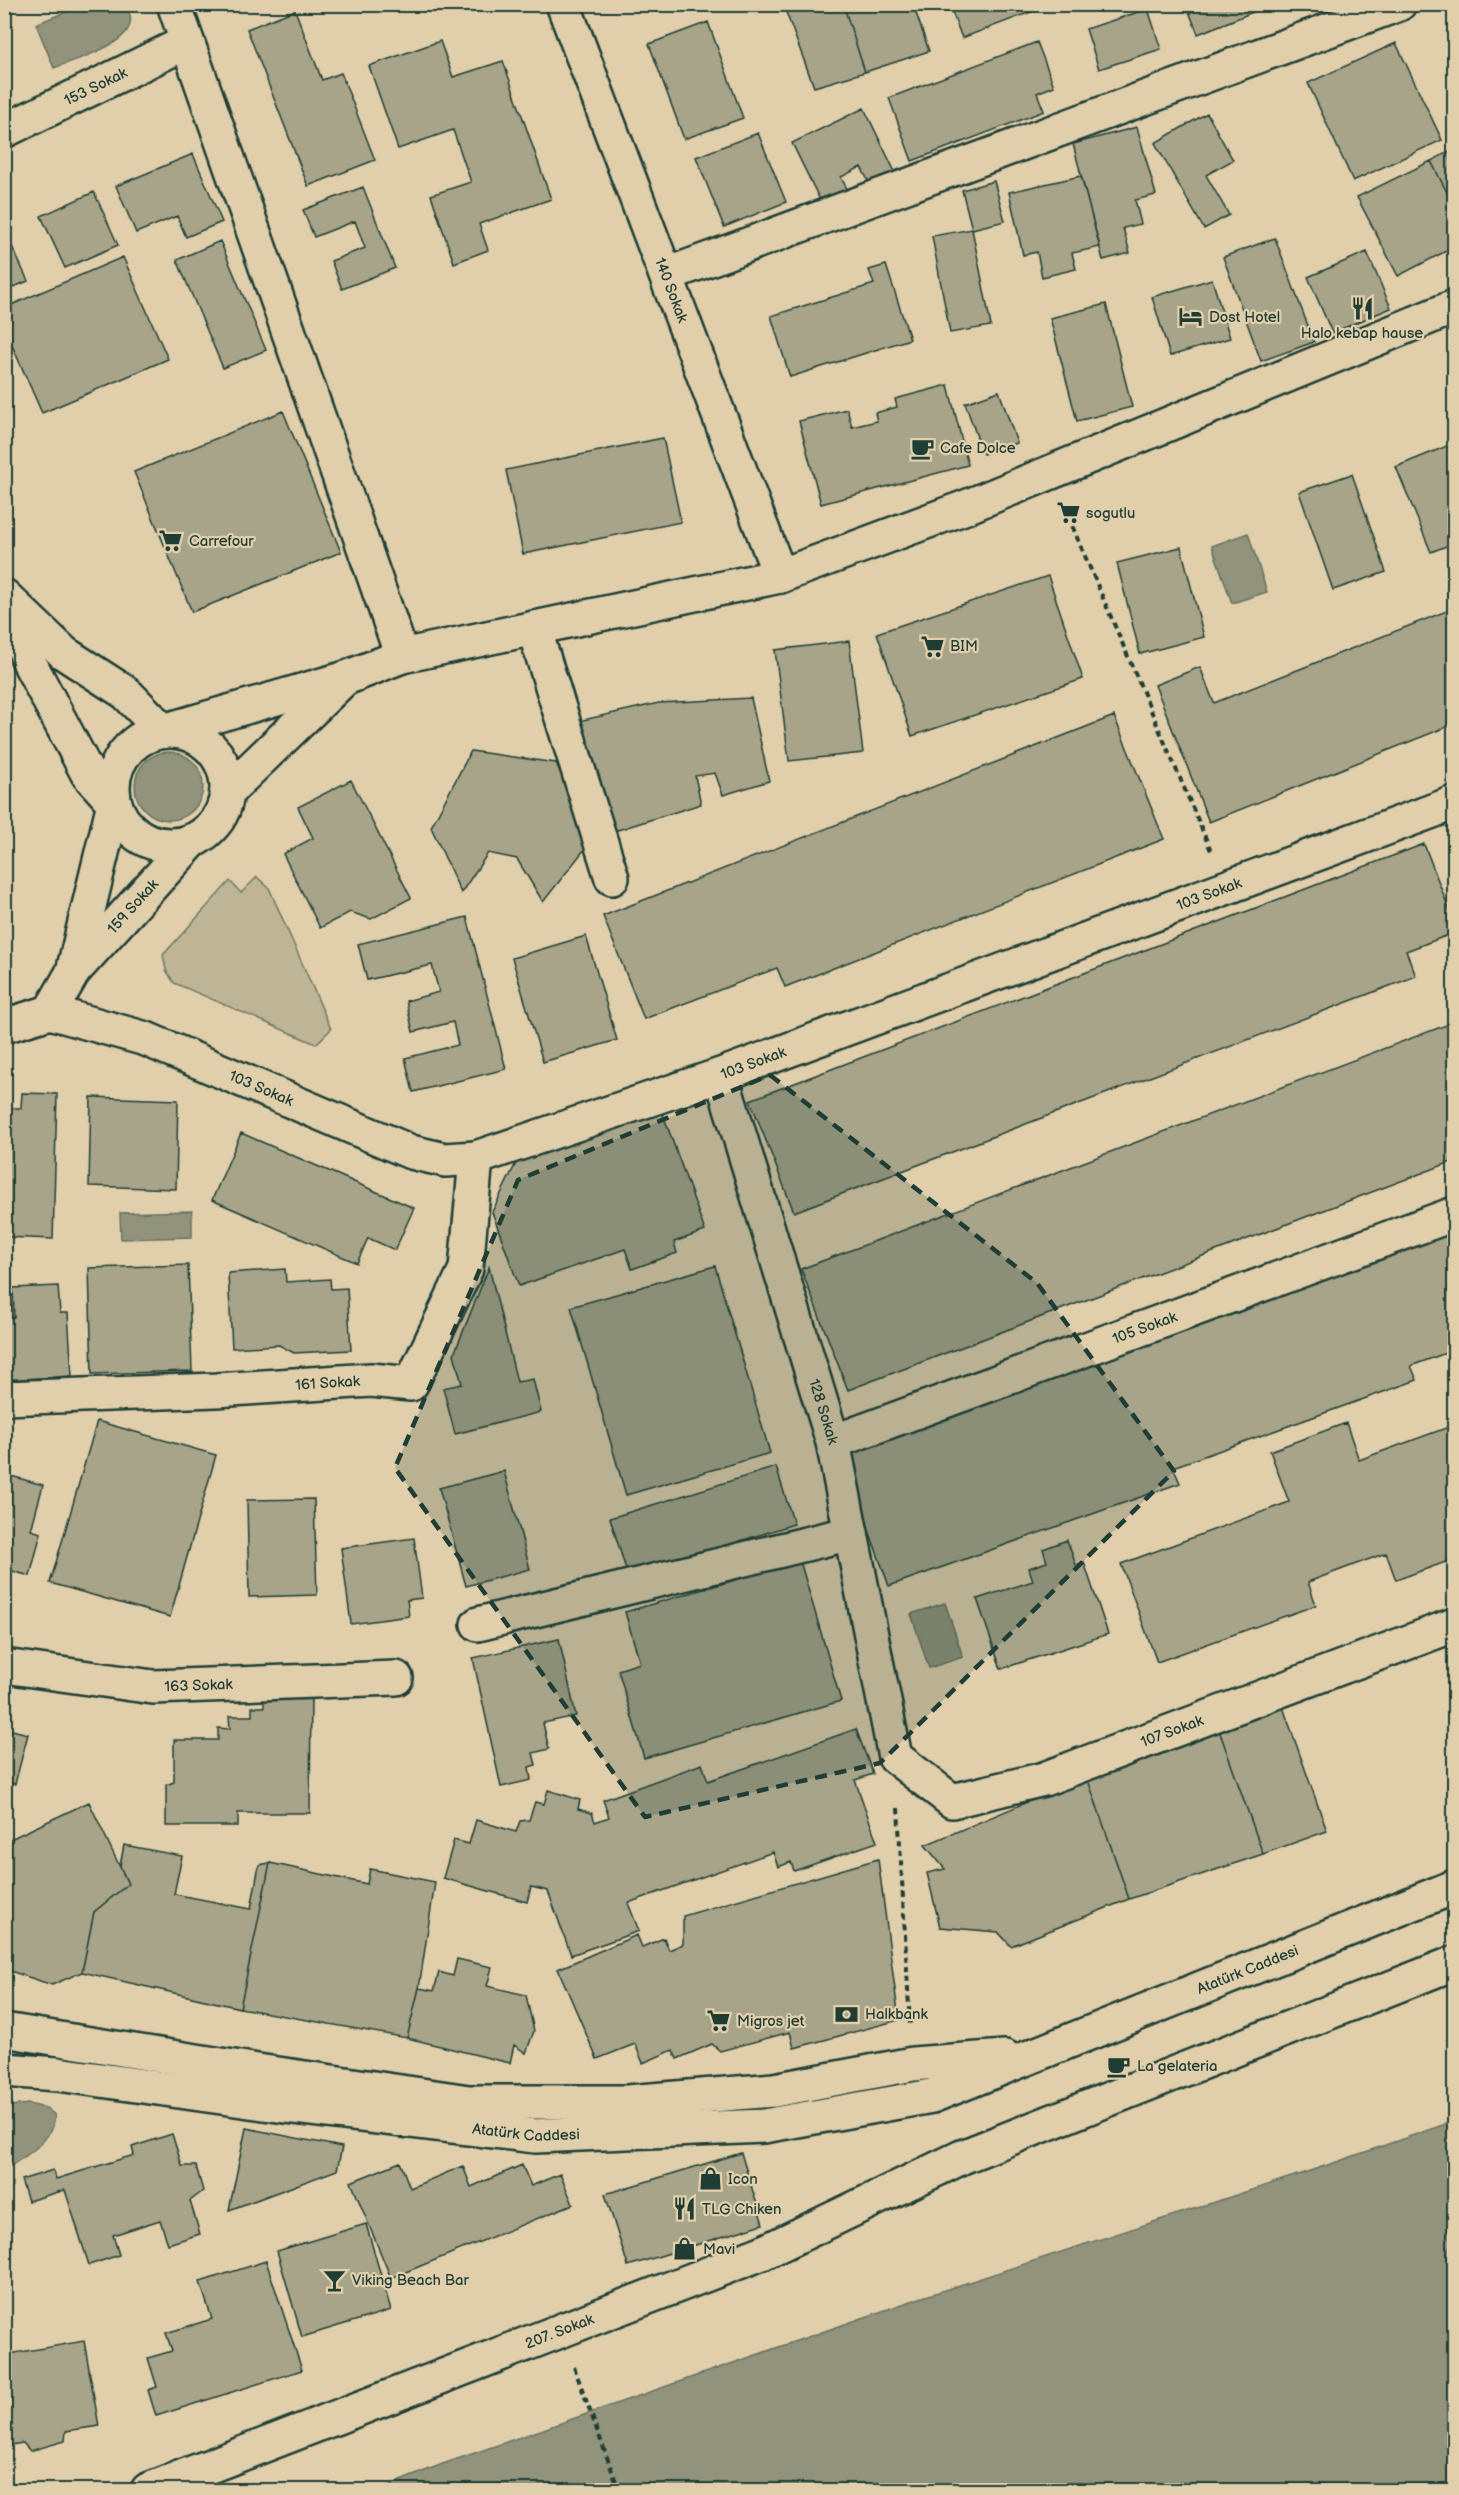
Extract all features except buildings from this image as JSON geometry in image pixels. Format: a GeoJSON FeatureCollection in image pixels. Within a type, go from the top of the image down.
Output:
{"type":"FeatureCollection","features":[{"type":"Feature","properties":{"kind":"street"},"geometry":{"type":"LineString","coordinates":[[174,4],[402,656]]}},
{"type":"Feature","properties":{"kind":"street","name":"140 Sokak"},"geometry":{"type":"LineString","coordinates":[[563,4],[780,576]]}},
{"type":"Feature","properties":{"kind":"street"},"geometry":{"type":"LineString","coordinates":[[666,275],[1399,4]]}},
{"type":"Feature","properties":{"kind":"street","name":"153 Sokak"},"geometry":{"type":"LineString","coordinates":[[4,131],[187,42]]}},
{"type":"Feature","properties":{"kind":"street"},"geometry":{"type":"LineString","coordinates":[[163,731],[346,678],[402,656],[780,576],[966,507],[1455,307]]}},
{"type":"Feature","properties":{"kind":"street"},"geometry":{"type":"LineString","coordinates":[[4,598],[64,653],[126,693],[163,731]]}},
{"type":"Feature","properties":{"kind":"street"},"geometry":{"type":"LineString","coordinates":[[4,598],[31,666],[88,774],[114,803],[122,821],[136,834],[153,843],[172,845],[193,840],[208,831],[220,816],[226,792],[226,778],[220,760],[208,745],[192,734],[173,730],[155,732],[138,739],[125,751],[116,766],[112,784],[114,803]]}},
{"type":"Feature","properties":{"kind":"street"},"geometry":{"type":"LineString","coordinates":[[534,628],[612,878]]}},
{"type":"Feature","properties":{"kind":"street"},"geometry":{"type":"LineString","coordinates":[[226,792],[346,678]]}},
{"type":"Feature","properties":{"kind":"street","name":"159 Sokak"},"geometry":{"type":"LineString","coordinates":[[73,972],[114,803]]}},
{"type":"Feature","properties":{"kind":"street","name":"103 Sokak"},"geometry":{"type":"LineString","coordinates":[[50,1012],[146,1038],[411,1152],[445,1160],[476,1158],[721,1075],[1455,803]]}},
{"type":"Feature","properties":{"kind":"street","name":"159 Sokak"},"geometry":{"type":"LineString","coordinates":[[50,1012],[73,972],[193,840]]}},
{"type":"Feature","properties":{"kind":"street"},"geometry":{"type":"LineString","coordinates":[[4,1026],[50,1012]]}},
{"type":"Feature","properties":{"kind":"street","name":"128 Sokak"},"geometry":{"type":"LineString","coordinates":[[721,1075],[833,1442],[895,1757]]}},
{"type":"Feature","properties":{"kind":"street","name":"161 Sokak"},"geometry":{"type":"LineString","coordinates":[[4,1398],[216,1390],[371,1380],[411,1384],[466,1269],[476,1158]]}},
{"type":"Feature","properties":{"kind":"street","name":"105 Sokak"},"geometry":{"type":"LineString","coordinates":[[833,1442],[1455,1214]]}},
{"type":"Feature","properties":{"kind":"street"},"geometry":{"type":"LineString","coordinates":[[478,1624],[851,1533]]}},
{"type":"Feature","properties":{"kind":"street","name":"107 Sokak"},"geometry":{"type":"LineString","coordinates":[[895,1757],[952,1801],[1044,1779],[1455,1625]]}},
{"type":"Feature","properties":{"kind":"street","name":"163 Sokak"},"geometry":{"type":"LineString","coordinates":[[4,1666],[153,1686],[396,1678]]}},
{"type":"Feature","properties":{"kind":"street","name":"Atatürk Caddesi"},"geometry":{"type":"LineString","coordinates":[[4,2070],[58,2073],[285,2106],[535,2136],[764,2126],[932,2096],[1455,1887]]}},
{"type":"Feature","properties":{"kind":"street","name":"207. Sokak"},"geometry":{"type":"LineString","coordinates":[[148,2490],[762,2253],[962,2157],[1455,1963]]}},
{"type":"Feature","properties":{"kind":"street","name":"Atatürk Caddesi"},"geometry":{"type":"LineString","coordinates":[[4,2030],[469,2102],[627,2102],[751,2092],[774,2090],[913,2064],[1040,2054]]}},
{"type":"Feature","properties":{"kind":"path"},"geometry":{"type":"LineString","coordinates":[[1050,473],[1227,888]]}},
{"type":"Feature","properties":{"kind":"path"},"geometry":{"type":"LineString","coordinates":[[895,1757],[913,2064]]}},
{"type":"Feature","properties":{"kind":"path"},"geometry":{"type":"LineString","coordinates":[[561,2331],[619,2490]]}},
{"type":"Feature","properties":{"kind":"highlighted area"},"geometry":{"type":"Polygon","coordinates":[[[770,1075],[1037,1283],[1174,1471],[880,1763],[645,1817],[395,1468],[518,1180],[770,1075]]]}},
{"type":"Feature","properties":{"kind":"shaded area"},"geometry":{"type":"Polygon","coordinates":[[[83,5],[125,5],[130,18],[128,29],[108,46],[54,68],[36,24],[83,5]]]}},
{"type":"Feature","properties":{"kind":"shaded area"},"geometry":{"type":"Polygon","coordinates":[[[1248,533],[1267,592],[1232,603],[1212,546],[1248,533]]]}},
{"type":"Feature","properties":{"kind":"shaded area"},"geometry":{"type":"Polygon","coordinates":[[[176,752],[188,758],[197,767],[203,779],[201,799],[193,810],[176,820],[162,820],[145,810],[137,799],[135,779],[145,762],[156,754],[176,752]]]}},
{"type":"Feature","properties":{"kind":"shaded area"},"geometry":{"type":"Polygon","coordinates":[[[257,877],[269,888],[331,1029],[316,1044],[174,983],[166,970],[163,955],[230,881],[241,893],[257,877]]]}},
{"type":"Feature","properties":{"kind":"shaded area"},"geometry":{"type":"Polygon","coordinates":[[[192,1211],[192,1237],[121,1239],[120,1213],[192,1211]]]}},
{"type":"Feature","properties":{"kind":"shaded area"},"geometry":{"type":"Polygon","coordinates":[[[945,1603],[963,1657],[929,1668],[911,1614],[945,1603]]]}},
{"type":"Feature","properties":{"kind":"shaded area"},"geometry":{"type":"Polygon","coordinates":[[[28,2104],[46,2108],[55,2115],[53,2124],[37,2147],[5,2169],[5,2107],[28,2104]]]}},
{"type":"Feature","properties":{"kind":"shaded area"},"geometry":{"type":"Polygon","coordinates":[[[1454,2121],[1454,2490],[378,2490],[440,2465],[920,2298],[1328,2165],[1454,2121]]]}},
{"type":"Feature","properties":{"kind":"place","name":"Halo kebap hause"},"geometry":{"type":"Point","coordinates":[1362,309]}},
{"type":"Feature","properties":{"kind":"place","name":"Dost Hotel"},"geometry":{"type":"Point","coordinates":[1191,317]}},
{"type":"Feature","properties":{"kind":"place","name":"Cafe Dolce"},"geometry":{"type":"Point","coordinates":[922,448]}},
{"type":"Feature","properties":{"kind":"place","name":"sogutlu"},"geometry":{"type":"Point","coordinates":[1068,513]}},
{"type":"Feature","properties":{"kind":"place","name":"Carrefour"},"geometry":{"type":"Point","coordinates":[171,541]}},
{"type":"Feature","properties":{"kind":"place","name":"BIM"},"geometry":{"type":"Point","coordinates":[932,646]}},
{"type":"Feature","properties":{"kind":"place","name":"Halkbank"},"geometry":{"type":"Point","coordinates":[847,2014]}},
{"type":"Feature","properties":{"kind":"place","name":"Migros jet"},"geometry":{"type":"Point","coordinates":[719,2021]}},
{"type":"Feature","properties":{"kind":"place","name":"La gelateria"},"geometry":{"type":"Point","coordinates":[1119,2066]}},
{"type":"Feature","properties":{"kind":"place","name":"Icon"},"geometry":{"type":"Point","coordinates":[710,2179]}},
{"type":"Feature","properties":{"kind":"place","name":"TLG Chiken"},"geometry":{"type":"Point","coordinates":[684,2209]}},
{"type":"Feature","properties":{"kind":"place","name":"Mavi"},"geometry":{"type":"Point","coordinates":[685,2249]}},
{"type":"Feature","properties":{"kind":"place","name":"Viking Beach Bar"},"geometry":{"type":"Point","coordinates":[334,2280]}}]}
